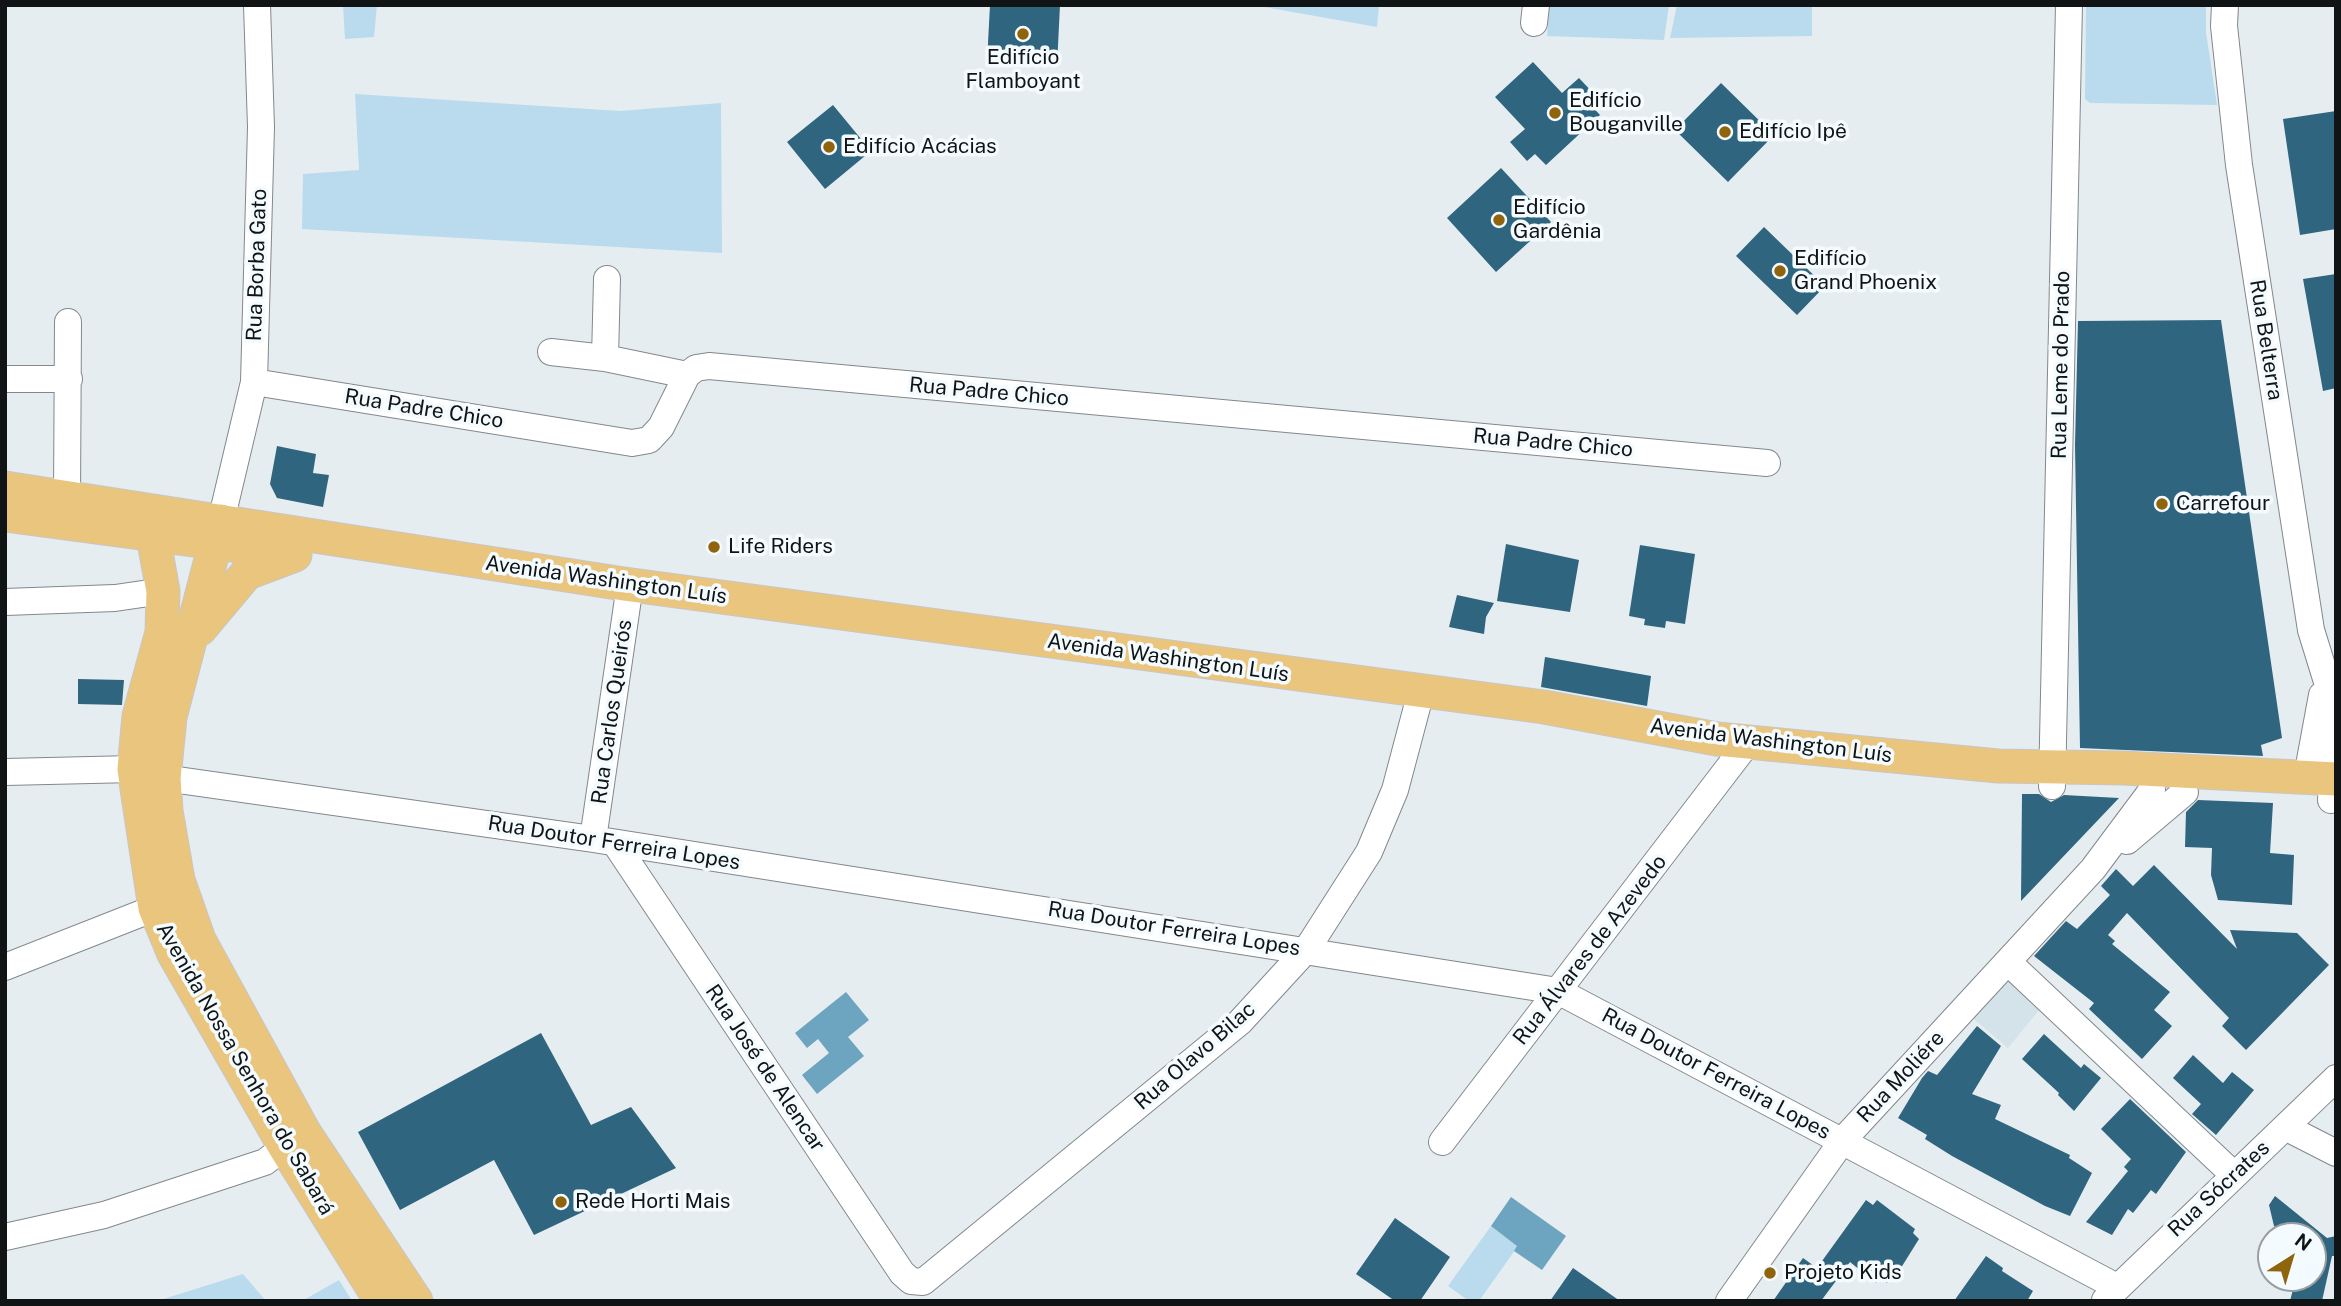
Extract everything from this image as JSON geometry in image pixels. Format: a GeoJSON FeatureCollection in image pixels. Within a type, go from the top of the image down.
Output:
{"type":"FeatureCollection","features":[{"type":"Feature","properties":{"kind":"main road","name":"Avenida Washington Luís"},"geometry":{"type":"LineString","coordinates":[[5,488],[67,497],[219,532],[295,555],[629,595]]}},
{"type":"Feature","properties":{"kind":"main road","name":"Avenida Washington Luís"},"geometry":{"type":"LineString","coordinates":[[5,515],[153,537],[219,532],[990,649],[1419,702],[1743,750],[2052,777],[2152,790],[2185,792],[2329,787]]}},
{"type":"Feature","properties":{"kind":"main road","name":"Avenida Nossa Senhora do Sabará"},"geometry":{"type":"LineString","coordinates":[[219,532],[170,717],[149,773],[166,811],[178,880],[199,940],[294,1139],[381,1301]]}},
{"type":"Feature","properties":{"kind":"main road","name":"Avenida Nossa Senhora do Sabará"},"geometry":{"type":"LineString","coordinates":[[153,537],[163,591],[162,632],[139,716],[149,773],[155,908],[174,954],[294,1139],[416,1301]]}},
{"type":"Feature","properties":{"kind":"main road"},"geometry":{"type":"LineString","coordinates":[[190,642],[223,598],[247,572],[295,555]]}},
{"type":"Feature","properties":{"kind":"main road","name":"Avenida Washington Luís"},"geometry":{"type":"LineString","coordinates":[[2052,777],[2092,768],[2329,787]]}},
{"type":"Feature","properties":{"kind":"street","name":"Rua Borba Gato"},"geometry":{"type":"LineString","coordinates":[[219,532],[254,382],[261,127],[257,5]]}},
{"type":"Feature","properties":{"kind":"street","name":"Rua Leme do Prado"},"geometry":{"type":"LineString","coordinates":[[2052,777],[2069,5]]}},
{"type":"Feature","properties":{"kind":"street","name":"Rua Belterra"},"geometry":{"type":"LineString","coordinates":[[2225,5],[2224,26],[2239,164],[2311,630],[2332,698],[2335,728],[2329,787]]}},
{"type":"Feature","properties":{"kind":"street"},"geometry":{"type":"LineString","coordinates":[[605,358],[607,279]]}},
{"type":"Feature","properties":{"kind":"street"},"geometry":{"type":"LineString","coordinates":[[67,497],[68,322]]}},
{"type":"Feature","properties":{"kind":"street"},"geometry":{"type":"LineString","coordinates":[[551,352],[605,358],[687,375]]}},
{"type":"Feature","properties":{"kind":"street","name":"Rua Padre Chico"},"geometry":{"type":"LineString","coordinates":[[254,382],[632,443],[649,440],[661,427],[687,375],[696,368],[709,366],[1767,463]]}},
{"type":"Feature","properties":{"kind":"street"},"geometry":{"type":"LineString","coordinates":[[5,379],[69,379]]}},
{"type":"Feature","properties":{"kind":"street"},"geometry":{"type":"LineString","coordinates":[[5,603],[115,598],[163,591]]}},
{"type":"Feature","properties":{"kind":"street","name":"Rua Carlos Queirós"},"geometry":{"type":"LineString","coordinates":[[604,841],[629,595]]}},
{"type":"Feature","properties":{"kind":"street","name":"Rua Olavo Bilac"},"geometry":{"type":"LineString","coordinates":[[923,1282],[1240,1022],[1307,949],[1369,852],[1395,790],[1419,702]]}},
{"type":"Feature","properties":{"kind":"street"},"geometry":{"type":"LineString","coordinates":[[2053,725],[2067,744],[2092,768]]}},
{"type":"Feature","properties":{"kind":"street","name":"Rua Álvares de Azevedo"},"geometry":{"type":"LineString","coordinates":[[1442,1142],[1743,750]]}},
{"type":"Feature","properties":{"kind":"street","name":"Rua Doutor Ferreira Lopes"},"geometry":{"type":"LineString","coordinates":[[5,772],[149,773],[1307,949],[1558,991],[1843,1140],[2111,1294]]}},
{"type":"Feature","properties":{"kind":"street","name":"Rua Moliére"},"geometry":{"type":"LineString","coordinates":[[1728,1301],[1843,1140],[2093,869],[2152,790]]}},
{"type":"Feature","properties":{"kind":"street","name":"Rua Moliére"},"geometry":{"type":"LineString","coordinates":[[2093,869],[2185,792]]}},
{"type":"Feature","properties":{"kind":"street","name":"Rua José de Alencar"},"geometry":{"type":"LineString","coordinates":[[604,841],[902,1273],[911,1281],[923,1282]]}},
{"type":"Feature","properties":{"kind":"street"},"geometry":{"type":"LineString","coordinates":[[5,967],[155,908]]}},
{"type":"Feature","properties":{"kind":"street"},"geometry":{"type":"LineString","coordinates":[[2009,963],[2234,1175]]}},
{"type":"Feature","properties":{"kind":"street","name":"Rua Sócrates"},"geometry":{"type":"LineString","coordinates":[[2111,1294],[2336,1078]]}},
{"type":"Feature","properties":{"kind":"street"},"geometry":{"type":"LineString","coordinates":[[2285,1127],[2336,1153]]}},
{"type":"Feature","properties":{"kind":"street"},"geometry":{"type":"LineString","coordinates":[[5,1237],[104,1214],[265,1161],[294,1139]]}},
{"type":"Feature","properties":{"kind":"shaded area"},"geometry":{"type":"Polygon","coordinates":[[[343,5],[377,5],[374,37],[345,39],[343,5]]]}},
{"type":"Feature","properties":{"kind":"shaded area"},"geometry":{"type":"Polygon","coordinates":[[[1253,5],[1379,5],[1377,27],[1253,5]]]}},
{"type":"Feature","properties":{"kind":"shaded area"},"geometry":{"type":"Polygon","coordinates":[[[1549,5],[1669,5],[1664,40],[1547,36],[1549,5]]]}},
{"type":"Feature","properties":{"kind":"shaded area"},"geometry":{"type":"Polygon","coordinates":[[[1677,5],[1812,5],[1812,36],[1670,38],[1677,5]]]}},
{"type":"Feature","properties":{"kind":"shaded area"},"geometry":{"type":"Polygon","coordinates":[[[2086,5],[2206,5],[2206,32],[2217,105],[2090,103],[2085,99],[2086,5]]]}},
{"type":"Feature","properties":{"kind":"shaded area"},"geometry":{"type":"Polygon","coordinates":[[[355,94],[620,111],[721,103],[722,253],[302,229],[303,174],[359,170],[355,94]]]}},
{"type":"Feature","properties":{"kind":"shaded area"},"geometry":{"type":"Polygon","coordinates":[[[2007,968],[2045,1003],[2008,1048],[1969,1015],[2007,968]]]}},
{"type":"Feature","properties":{"kind":"shaded area"},"geometry":{"type":"Polygon","coordinates":[[[846,992],[869,1020],[848,1037],[864,1056],[817,1094],[802,1075],[829,1053],[818,1039],[807,1048],[795,1033],[846,992]]]}},
{"type":"Feature","properties":{"kind":"shaded area"},"geometry":{"type":"Polygon","coordinates":[[[1511,1197],[1566,1236],[1542,1270],[1514,1251],[1517,1246],[1491,1226],[1511,1197]]]}},
{"type":"Feature","properties":{"kind":"shaded area"},"geometry":{"type":"Polygon","coordinates":[[[1491,1226],[1518,1246],[1479,1301],[1469,1301],[1448,1286],[1491,1226]]]}},
{"type":"Feature","properties":{"kind":"shaded area"},"geometry":{"type":"Polygon","coordinates":[[[243,1274],[266,1301],[157,1301],[243,1274]]]}},
{"type":"Feature","properties":{"kind":"shaded area"},"geometry":{"type":"Polygon","coordinates":[[[339,1280],[352,1301],[302,1301],[339,1280]]]}},
{"type":"Feature","properties":{"kind":"building","name":"Edifício Flamboyant"},"geometry":{"type":"Polygon","coordinates":[[[990,5],[1060,5],[1057,66],[987,62],[990,5]]]}},
{"type":"Feature","properties":{"kind":"building","name":"Edifício Bouganville"},"geometry":{"type":"Polygon","coordinates":[[[1533,62],[1562,93],[1579,78],[1595,95],[1588,102],[1600,115],[1546,165],[1535,154],[1527,161],[1510,142],[1525,129],[1495,97],[1533,62]]]}},
{"type":"Feature","properties":{"kind":"building","name":"Edifício Ipê"},"geometry":{"type":"Polygon","coordinates":[[[1721,83],[1774,135],[1728,182],[1675,130],[1721,83]]]}},
{"type":"Feature","properties":{"kind":"building","name":"Edifício Acácias"},"geometry":{"type":"Polygon","coordinates":[[[833,105],[871,151],[825,189],[787,142],[833,105]]]}},
{"type":"Feature","properties":{"kind":"building"},"geometry":{"type":"Polygon","coordinates":[[[2336,111],[2336,229],[2300,235],[2283,119],[2336,111]]]}},
{"type":"Feature","properties":{"kind":"building","name":"Edifício Gardênia"},"geometry":{"type":"Polygon","coordinates":[[[1501,168],[1551,222],[1496,272],[1447,218],[1501,168]]]}},
{"type":"Feature","properties":{"kind":"building","name":"Edifício Grand Phoenix"},"geometry":{"type":"Polygon","coordinates":[[[1764,227],[1825,286],[1797,315],[1736,256],[1764,227]]]}},
{"type":"Feature","properties":{"kind":"building"},"geometry":{"type":"Polygon","coordinates":[[[2336,274],[2336,388],[2323,391],[2303,279],[2336,274]]]}},
{"type":"Feature","properties":{"kind":"building","name":"Carrefour"},"geometry":{"type":"Polygon","coordinates":[[[2221,320],[2282,738],[2261,745],[2263,756],[2080,748],[2075,445],[2078,321],[2221,320]]]}},
{"type":"Feature","properties":{"kind":"building"},"geometry":{"type":"Polygon","coordinates":[[[277,446],[316,454],[313,473],[329,475],[323,507],[277,498],[270,484],[277,446]]]}},
{"type":"Feature","properties":{"kind":"building"},"geometry":{"type":"Polygon","coordinates":[[[1506,544],[1579,560],[1570,612],[1497,601],[1506,544]]]}},
{"type":"Feature","properties":{"kind":"building"},"geometry":{"type":"Polygon","coordinates":[[[1640,545],[1695,554],[1685,624],[1666,621],[1665,628],[1644,625],[1645,619],[1629,616],[1640,545]]]}},
{"type":"Feature","properties":{"kind":"building"},"geometry":{"type":"Polygon","coordinates":[[[1457,595],[1494,603],[1486,617],[1484,634],[1449,627],[1457,595]]]}},
{"type":"Feature","properties":{"kind":"building"},"geometry":{"type":"Polygon","coordinates":[[[1545,657],[1651,676],[1647,706],[1541,687],[1545,657]]]}},
{"type":"Feature","properties":{"kind":"building"},"geometry":{"type":"Polygon","coordinates":[[[78,679],[124,680],[122,705],[78,704],[78,679]]]}},
{"type":"Feature","properties":{"kind":"building"},"geometry":{"type":"Polygon","coordinates":[[[2022,794],[2039,794],[2051,802],[2064,795],[2119,798],[2021,901],[2022,794]]]}},
{"type":"Feature","properties":{"kind":"building"},"geometry":{"type":"Polygon","coordinates":[[[2198,800],[2273,803],[2270,853],[2294,855],[2292,905],[2218,900],[2211,875],[2212,848],[2185,847],[2186,812],[2198,800]]]}},
{"type":"Feature","properties":{"kind":"building"},"geometry":{"type":"Polygon","coordinates":[[[2154,865],[2237,949],[2230,930],[2297,933],[2329,965],[2246,1050],[2222,1026],[2229,1018],[2127,913],[2108,935],[2115,941],[2112,944],[2170,992],[2154,1010],[2172,1026],[2142,1059],[2089,1009],[2094,1003],[2034,956],[2066,921],[2077,929],[2110,895],[2101,886],[2116,869],[2133,886],[2154,865]]]}},
{"type":"Feature","properties":{"kind":"building"},"geometry":{"type":"Polygon","coordinates":[[[1977,1026],[2001,1046],[1972,1094],[2001,1105],[1995,1119],[2070,1155],[2069,1158],[2092,1173],[2070,1216],[2045,1206],[1952,1156],[1925,1139],[1927,1135],[1898,1118],[1928,1071],[1937,1075],[1977,1026]]]}},
{"type":"Feature","properties":{"kind":"building"},"geometry":{"type":"Polygon","coordinates":[[[541,1033],[591,1125],[631,1107],[676,1168],[534,1235],[494,1160],[400,1210],[358,1132],[541,1033]]]}},
{"type":"Feature","properties":{"kind":"building"},"geometry":{"type":"Polygon","coordinates":[[[2044,1034],[2081,1068],[2084,1064],[2101,1078],[2074,1111],[2059,1093],[2022,1059],[2044,1034]]]}},
{"type":"Feature","properties":{"kind":"building"},"geometry":{"type":"Polygon","coordinates":[[[2193,1055],[2223,1083],[2232,1072],[2254,1090],[2216,1135],[2192,1114],[2201,1104],[2173,1078],[2193,1055]]]}},
{"type":"Feature","properties":{"kind":"building"},"geometry":{"type":"Polygon","coordinates":[[[2130,1099],[2186,1152],[2156,1194],[2151,1190],[2133,1213],[2128,1209],[2112,1235],[2086,1222],[2128,1171],[2124,1167],[2131,1159],[2101,1129],[2130,1099]]]}},
{"type":"Feature","properties":{"kind":"building"},"geometry":{"type":"Polygon","coordinates":[[[2275,1196],[2307,1222],[2273,1222],[2269,1205],[2275,1196]]]}},
{"type":"Feature","properties":{"kind":"building"},"geometry":{"type":"Polygon","coordinates":[[[1866,1200],[1873,1205],[1877,1200],[1915,1229],[1913,1233],[1919,1239],[1899,1271],[1896,1268],[1887,1283],[1880,1277],[1876,1283],[1850,1262],[1821,1301],[1773,1301],[1803,1258],[1817,1268],[1866,1200]]]}},
{"type":"Feature","properties":{"kind":"building"},"geometry":{"type":"Polygon","coordinates":[[[1395,1218],[1450,1257],[1420,1301],[1395,1301],[1356,1274],[1395,1218]]]}},
{"type":"Feature","properties":{"kind":"building"},"geometry":{"type":"Polygon","coordinates":[[[2336,1236],[2336,1256],[2332,1256],[2327,1278],[2327,1238],[2336,1236]]]}},
{"type":"Feature","properties":{"kind":"building"},"geometry":{"type":"Polygon","coordinates":[[[1986,1256],[2003,1268],[2002,1271],[2033,1291],[2027,1301],[1954,1301],[1986,1256]]]}},
{"type":"Feature","properties":{"kind":"building"},"geometry":{"type":"Polygon","coordinates":[[[1573,1268],[1620,1301],[1550,1301],[1573,1268]]]}},
{"type":"Feature","properties":{"kind":"building"},"geometry":{"type":"Polygon","coordinates":[[[2292,1292],[2324,1292],[2322,1301],[2290,1301],[2292,1292]]]}},
{"type":"Feature","properties":{"kind":"place","name":"Edifício Flamboyant"},"geometry":{"type":"Point","coordinates":[1023,34]}},
{"type":"Feature","properties":{"kind":"place","name":"Edifício Bouganville"},"geometry":{"type":"Point","coordinates":[1555,113]}},
{"type":"Feature","properties":{"kind":"place","name":"Edifício Ipê"},"geometry":{"type":"Point","coordinates":[1725,132]}},
{"type":"Feature","properties":{"kind":"place","name":"Edifício Acácias"},"geometry":{"type":"Point","coordinates":[829,147]}},
{"type":"Feature","properties":{"kind":"place","name":"Edifício Gardênia"},"geometry":{"type":"Point","coordinates":[1499,220]}},
{"type":"Feature","properties":{"kind":"place","name":"Edifício Grand Phoenix"},"geometry":{"type":"Point","coordinates":[1780,271]}},
{"type":"Feature","properties":{"kind":"place","name":"Carrefour"},"geometry":{"type":"Point","coordinates":[2162,504]}},
{"type":"Feature","properties":{"kind":"place","name":"Life Riders"},"geometry":{"type":"Point","coordinates":[714,547]}},
{"type":"Feature","properties":{"kind":"place","name":"Rede Horti Mais"},"geometry":{"type":"Point","coordinates":[561,1202]}},
{"type":"Feature","properties":{"kind":"place","name":"Projeto Kids"},"geometry":{"type":"Point","coordinates":[1770,1273]}}]}
